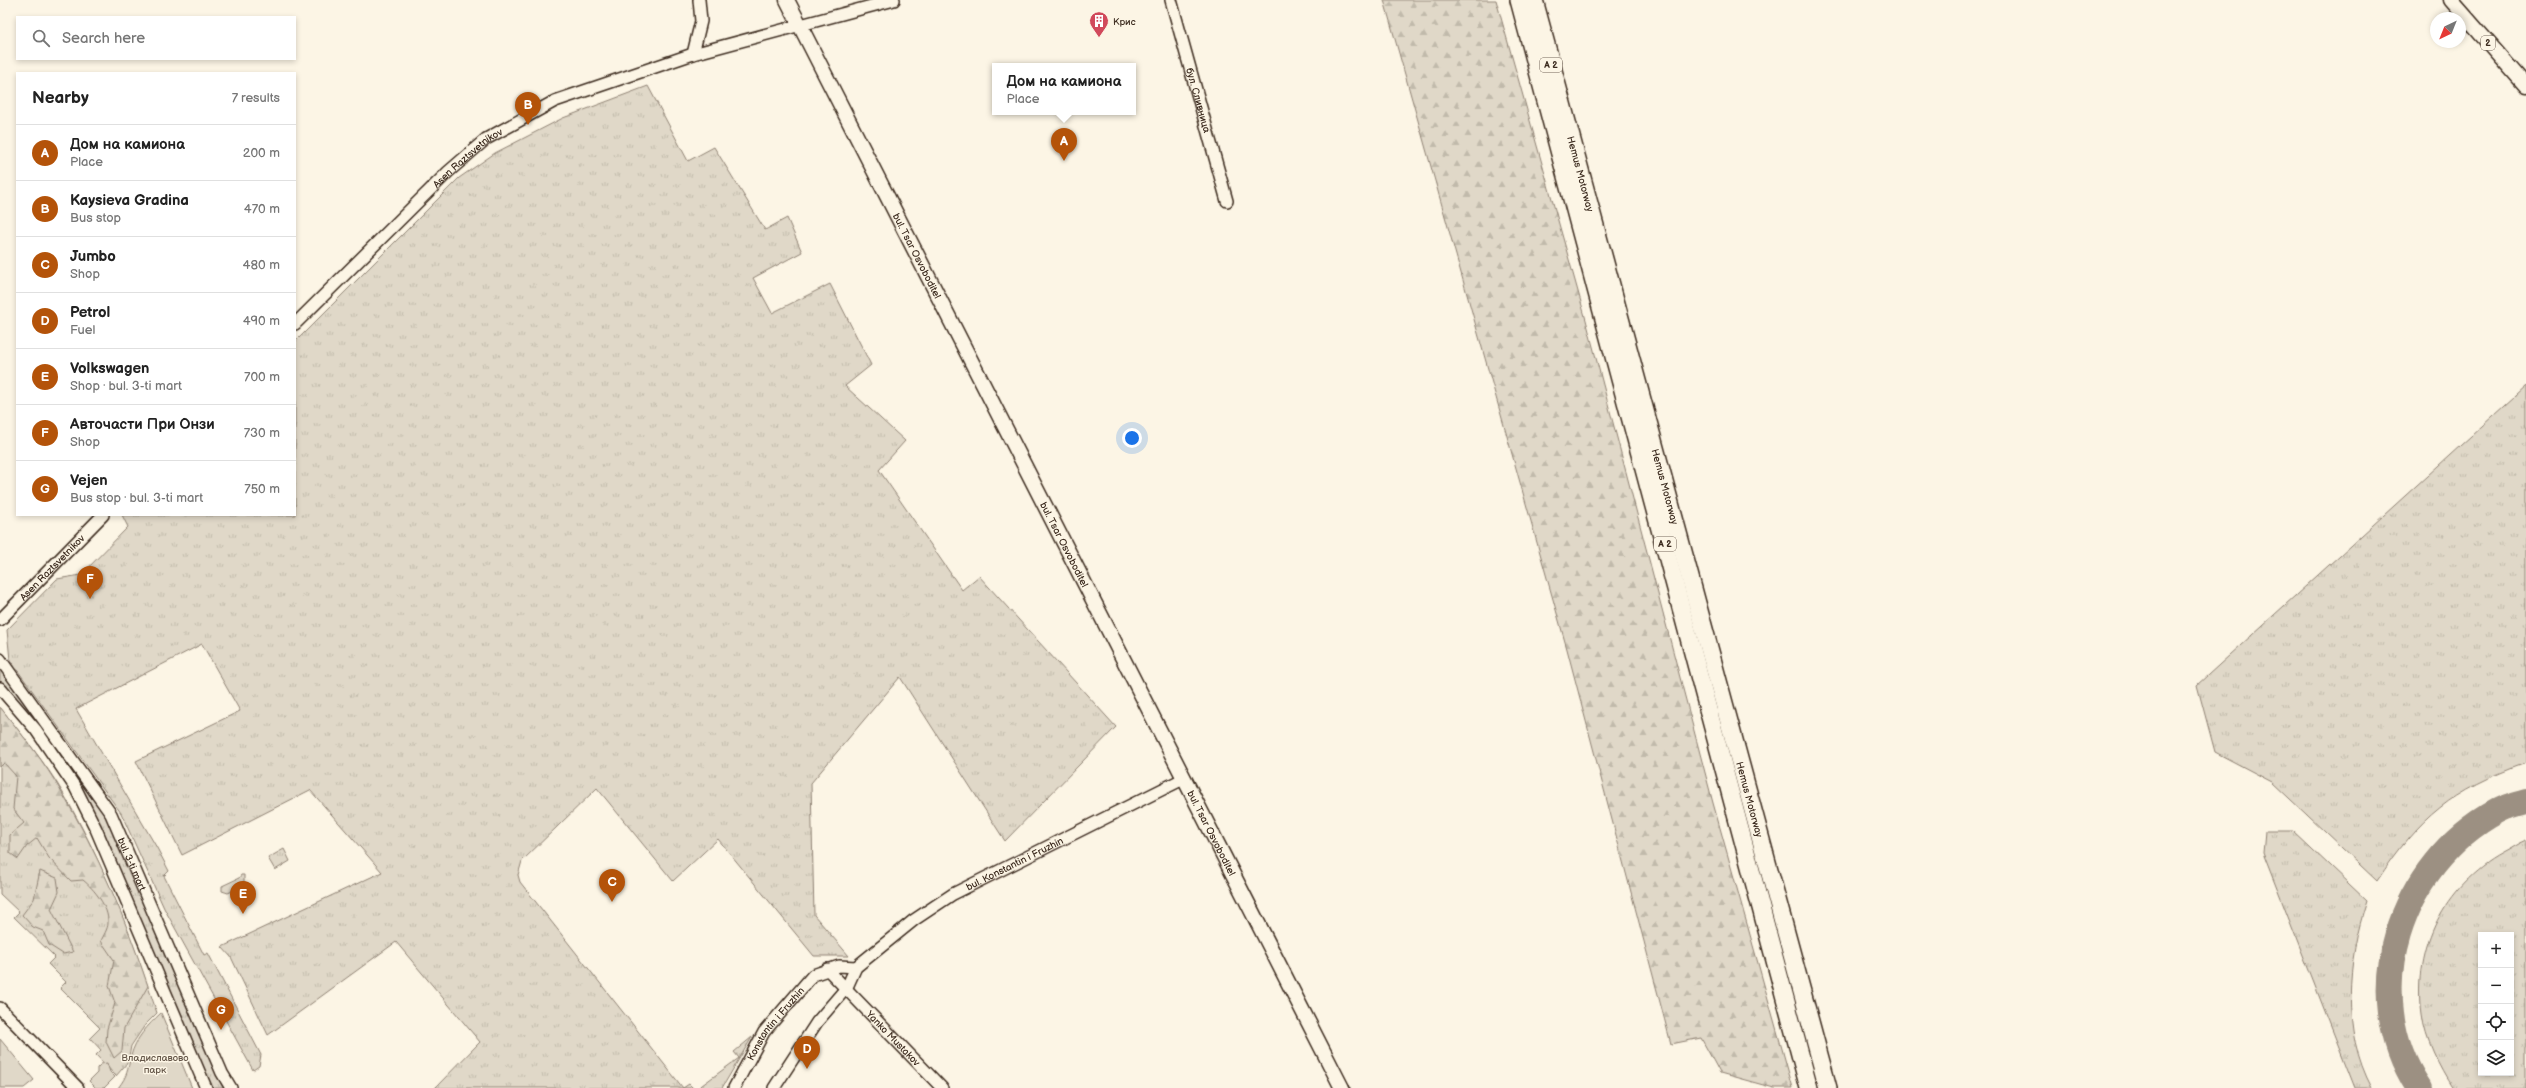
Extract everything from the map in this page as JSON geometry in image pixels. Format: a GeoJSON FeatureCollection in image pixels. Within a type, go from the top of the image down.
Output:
{"type":"FeatureCollection","features":[{"type":"Feature","properties":{"kind":"highway","name":"Hemus Motorway"},"geometry":{"type":"LineString","coordinates":[[1519,0],[1809,1088]]}},
{"type":"Feature","properties":{"kind":"highway","name":"Hemus Motorway"},"geometry":{"type":"LineString","coordinates":[[1534,0],[1828,1088]]}},
{"type":"Feature","properties":{"kind":"highway"},"geometry":{"type":"LineString","coordinates":[[1781,981],[1775,996],[1800,1088]]}},
{"type":"Feature","properties":{"kind":"main road","name":"bul. Tsar Osvoboditel"},"geometry":{"type":"LineString","coordinates":[[787,0],[1342,1088]]}},
{"type":"Feature","properties":{"kind":"main road","name":"2"},"geometry":{"type":"LineString","coordinates":[[2451,0],[2526,86]]}},
{"type":"Feature","properties":{"kind":"street"},"geometry":{"type":"LineString","coordinates":[[694,54],[701,21],[699,0]]}},
{"type":"Feature","properties":{"kind":"street","name":"Asen Raztsvetnikov"},"geometry":{"type":"LineString","coordinates":[[296,323],[444,176],[486,139],[555,101],[694,54],[894,0]]}},
{"type":"Feature","properties":{"kind":"street","name":"бул. Сливница"},"geometry":{"type":"LineString","coordinates":[[1171,0],[1227,201]]}},
{"type":"Feature","properties":{"kind":"street","name":"Asen Raztsvetnikov"},"geometry":{"type":"LineString","coordinates":[[0,620],[101,516]]}},
{"type":"Feature","properties":{"kind":"street","name":"bul. 3-ti mart"},"geometry":{"type":"LineString","coordinates":[[0,659],[111,814],[222,1073],[231,1088]]}},
{"type":"Feature","properties":{"kind":"street","name":"bul. 3-ti mart"},"geometry":{"type":"LineString","coordinates":[[0,688],[36,730],[75,787],[96,829],[206,1088]]}},
{"type":"Feature","properties":{"kind":"street","name":"bul. Konstantin i Fruzhin"},"geometry":{"type":"LineString","coordinates":[[847,987],[856,967],[914,920],[952,894],[1185,778]]}},
{"type":"Feature","properties":{"kind":"street"},"geometry":{"type":"LineString","coordinates":[[827,969],[839,966],[856,967]]}},
{"type":"Feature","properties":{"kind":"street","name":"Yanko Mustakov"},"geometry":{"type":"LineString","coordinates":[[827,969],[847,987],[942,1088]]}},
{"type":"Feature","properties":{"kind":"street","name":"Konstantin i Fruzhin"},"geometry":{"type":"LineString","coordinates":[[734,1088],[764,1032],[813,975],[827,969]]}},
{"type":"Feature","properties":{"kind":"street"},"geometry":{"type":"LineString","coordinates":[[774,1088],[816,1022],[847,987]]}},
{"type":"Feature","properties":{"kind":"street"},"geometry":{"type":"LineString","coordinates":[[0,1008],[78,1088]]}},
{"type":"Feature","properties":{"kind":"green space"},"geometry":{"type":"Polygon","coordinates":[[[1384,0],[1496,0],[1586,320],[1713,803],[1793,1088],[1774,1088],[1720,1073],[1701,1038],[1671,1044],[1567,649],[1384,0]]]}},
{"type":"Feature","properties":{"kind":"green space"},"geometry":{"type":"Polygon","coordinates":[[[648,86],[688,161],[714,147],[765,230],[787,218],[802,252],[753,278],[772,313],[830,284],[871,365],[845,386],[905,441],[879,470],[962,590],[979,576],[1116,727],[1005,841],[900,677],[811,783],[814,915],[849,956],[814,956],[718,839],[673,881],[597,788],[522,861],[518,875],[520,882],[683,1088],[435,1088],[480,1042],[396,942],[268,1035],[231,957],[222,947],[382,872],[310,790],[182,855],[136,761],[240,711],[202,644],[76,709],[157,848],[169,871],[164,876],[204,955],[208,953],[261,1055],[259,1066],[253,1070],[164,908],[121,813],[10,660],[7,630],[57,579],[81,575],[128,527],[122,516],[296,516],[296,341],[459,178],[495,153],[563,118],[648,86]]]}},
{"type":"Feature","properties":{"kind":"green space"},"geometry":{"type":"Polygon","coordinates":[[[2526,386],[2526,763],[2500,773],[2478,784],[2458,795],[2440,808],[2408,839],[2377,881],[2272,782],[2215,752],[2197,685],[2526,386]]]}},
{"type":"Feature","properties":{"kind":"green space"},"geometry":{"type":"Polygon","coordinates":[[[0,659],[111,814],[228,1088],[206,1088],[75,787],[0,688],[0,659]]]}},
{"type":"Feature","properties":{"kind":"green space"},"geometry":{"type":"Polygon","coordinates":[[[0,707],[49,770],[91,846],[116,901],[157,1013],[145,1025],[131,1046],[128,1062],[116,1076],[96,1055],[101,1050],[90,1038],[100,1028],[60,988],[66,982],[48,964],[55,957],[14,917],[19,912],[0,894],[0,707]]]}},
{"type":"Feature","properties":{"kind":"green space"},"geometry":{"type":"Polygon","coordinates":[[[0,707],[48,770],[88,839],[121,912],[148,986],[124,1028],[122,1051],[114,1058],[106,1042],[107,1029],[115,1003],[109,986],[114,960],[101,941],[108,925],[108,917],[100,899],[92,888],[83,880],[71,881],[49,858],[37,838],[27,846],[18,859],[10,853],[10,835],[24,823],[13,809],[16,776],[4,763],[0,767],[0,707]]]}},
{"type":"Feature","properties":{"kind":"green space"},"geometry":{"type":"Polygon","coordinates":[[[2265,831],[2293,831],[2367,901],[2355,947],[2350,995],[2355,1043],[2362,1066],[2372,1088],[2355,1088],[2263,853],[2265,831]]]}},
{"type":"Feature","properties":{"kind":"green space"},"geometry":{"type":"Polygon","coordinates":[[[2526,840],[2526,1088],[2453,1088],[2433,1052],[2426,1033],[2422,1013],[2421,989],[2423,965],[2428,942],[2437,921],[2449,900],[2464,882],[2482,866],[2526,840]]]}},
{"type":"Feature","properties":{"kind":"green space"},"geometry":{"type":"Polygon","coordinates":[[[284,849],[290,861],[275,870],[268,858],[284,849]]]}},
{"type":"Feature","properties":{"kind":"green space"},"geometry":{"type":"Polygon","coordinates":[[[40,871],[57,878],[59,892],[51,909],[73,952],[63,954],[49,945],[43,931],[33,927],[22,915],[34,899],[40,871]]]}},
{"type":"Feature","properties":{"kind":"green space"},"geometry":{"type":"Polygon","coordinates":[[[241,875],[244,875],[244,886],[228,893],[222,891],[222,886],[239,878],[241,875]]]}},
{"type":"Feature","properties":{"kind":"green space","name":"Владиславово парк"},"geometry":{"type":"Polygon","coordinates":[[[161,1013],[192,1088],[118,1088],[128,1069],[133,1050],[139,1038],[147,1027],[161,1013]]]}},
{"type":"Feature","properties":{"kind":"green space"},"geometry":{"type":"Polygon","coordinates":[[[752,1037],[722,1088],[698,1088],[739,1058],[734,1052],[752,1037]]]}},
{"type":"Feature","properties":{"kind":"green space"},"geometry":{"type":"Polygon","coordinates":[[[0,1039],[34,1080],[24,1088],[0,1088],[0,1039]]]}},
{"type":"Feature","properties":{"kind":"green space"},"geometry":{"type":"Polygon","coordinates":[[[107,1063],[110,1072],[115,1077],[104,1088],[96,1088],[89,1081],[97,1073],[97,1068],[101,1064],[107,1063]]]}},
{"type":"Feature","properties":{"kind":"green space"},"geometry":{"type":"Polygon","coordinates":[[[689,1084],[693,1088],[683,1088],[689,1084]]]}},
{"type":"Feature","properties":{"kind":"taxiway"},"geometry":{"type":"LineString","coordinates":[[2419,1088],[2400,1051],[2391,1012],[2390,972],[2398,933],[2413,897],[2435,863],[2463,834],[2497,811],[2526,801]]}},
{"type":"Feature","properties":{"kind":"place","name":"Крис"},"geometry":{"type":"Point","coordinates":[1099,38]}},
{"type":"Feature","properties":{"kind":"place","name":"Kaysieva Gradina"},"geometry":{"type":"Point","coordinates":[528,125]}},
{"type":"Feature","properties":{"kind":"place","name":"Дом на камиона"},"geometry":{"type":"Point","coordinates":[1064,161]}},
{"type":"Feature","properties":{"kind":"place","name":"Авточасти При Онзи"},"geometry":{"type":"Point","coordinates":[90,599]}},
{"type":"Feature","properties":{"kind":"place","name":"Jumbo"},"geometry":{"type":"Point","coordinates":[612,902]}},
{"type":"Feature","properties":{"kind":"place","name":"Volkswagen"},"geometry":{"type":"Point","coordinates":[243,914]}},
{"type":"Feature","properties":{"kind":"place","name":"Vejen"},"geometry":{"type":"Point","coordinates":[221,1030]}},
{"type":"Feature","properties":{"kind":"place","name":"Petrol"},"geometry":{"type":"Point","coordinates":[807,1069]}}]}
